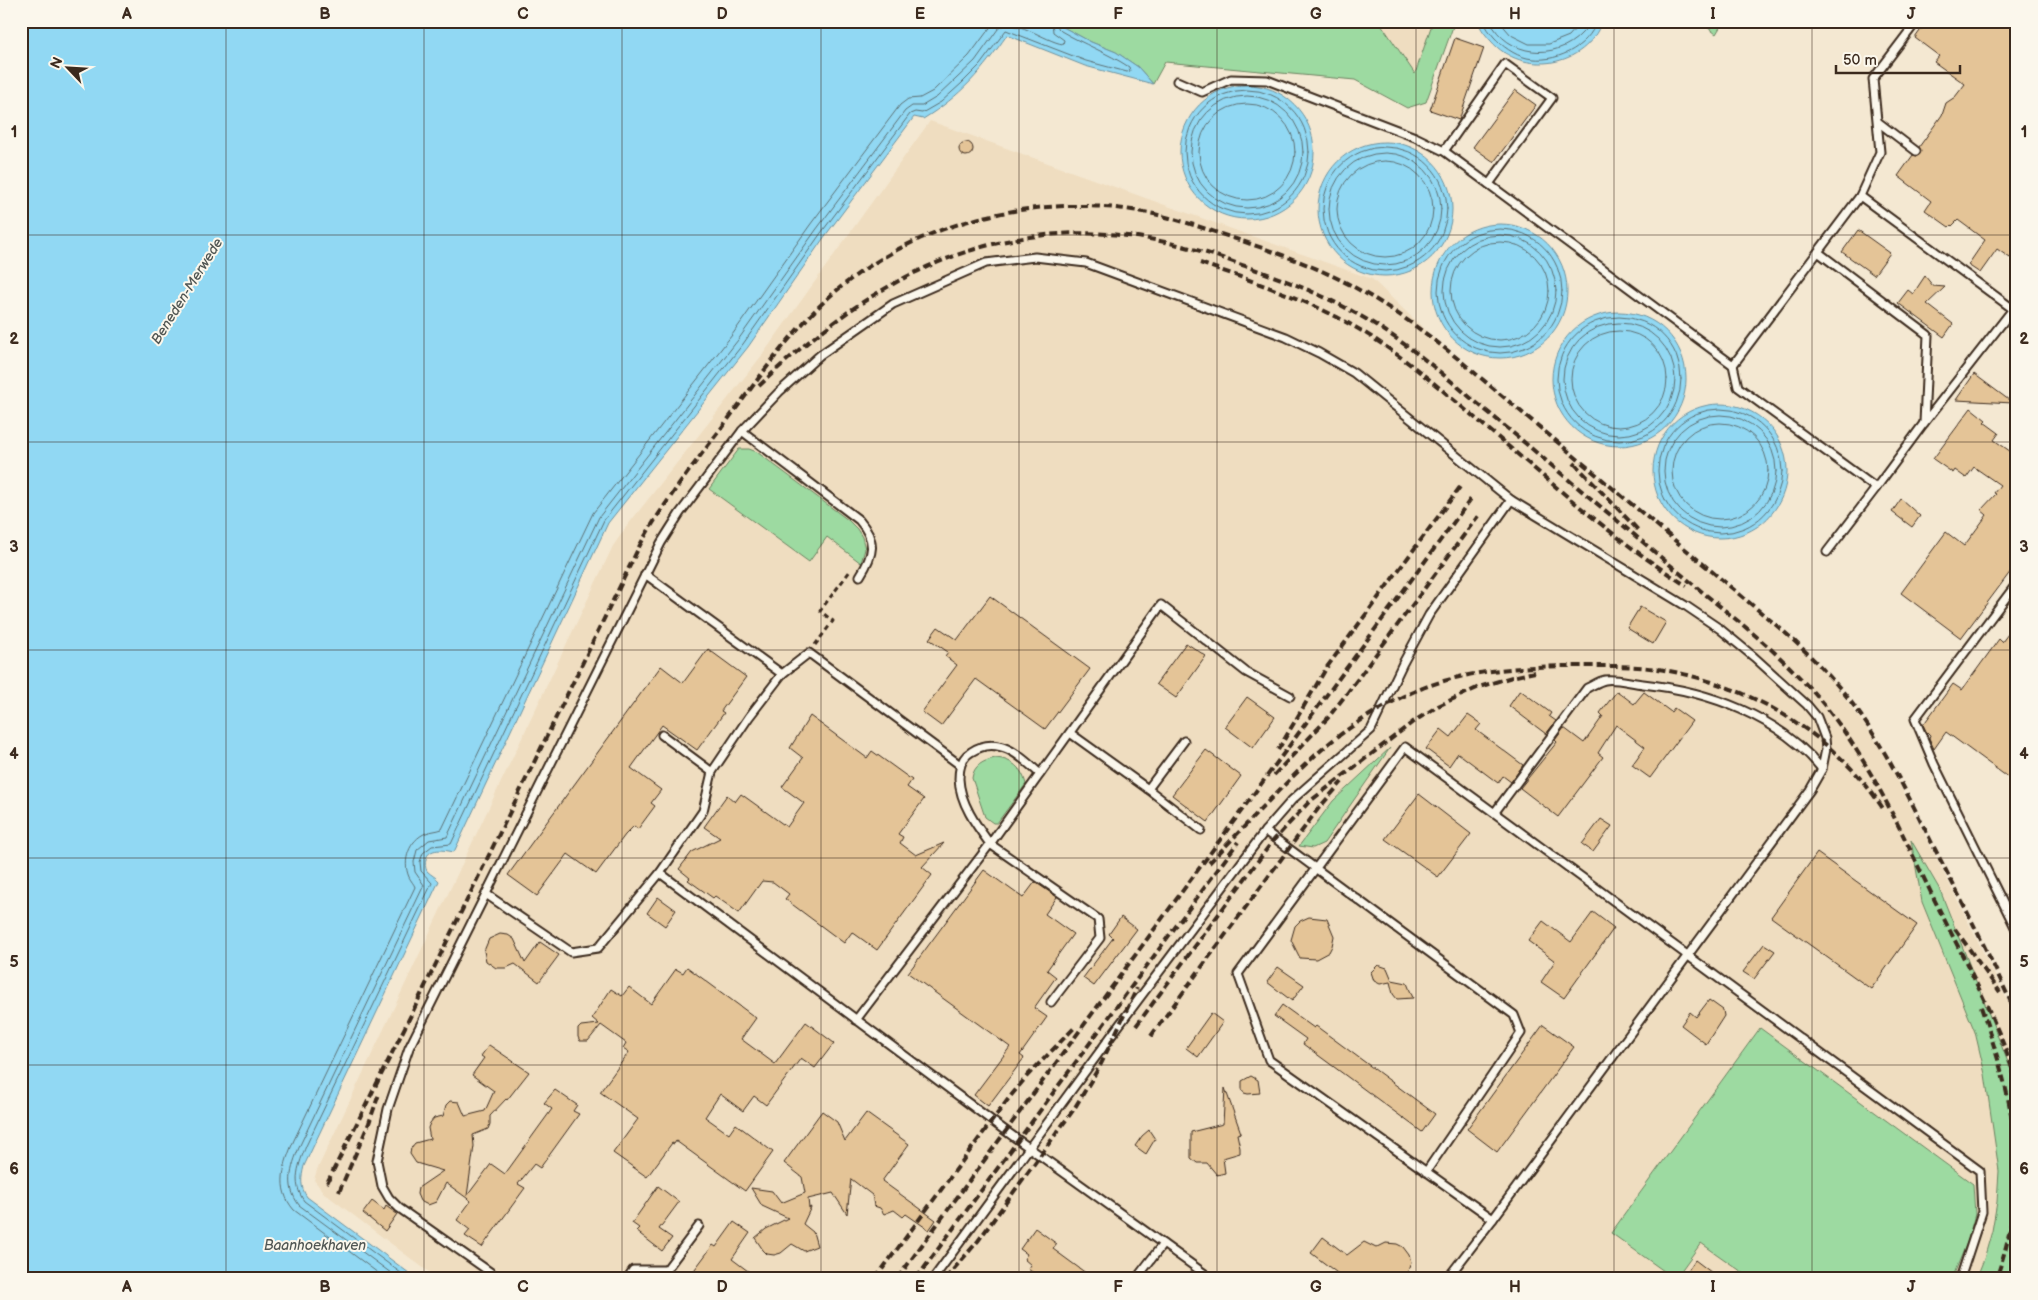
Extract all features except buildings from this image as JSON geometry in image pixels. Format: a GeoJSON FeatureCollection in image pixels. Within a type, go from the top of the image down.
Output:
{"type":"FeatureCollection","features":[{"type":"Feature","properties":{"kind":"lane"},"geometry":{"type":"LineString","coordinates":[[1733,365],[1860,196],[1880,152],[1873,79],[1917,21]]}},
{"type":"Feature","properties":{"kind":"lane"},"geometry":{"type":"LineString","coordinates":[[1444,151],[1505,64],[1552,98],[1489,184]]}},
{"type":"Feature","properties":{"kind":"lane"},"geometry":{"type":"LineString","coordinates":[[1177,81],[1202,92],[1231,79],[1267,80],[1415,137],[1444,151],[1733,365],[1738,387],[1876,488]]}},
{"type":"Feature","properties":{"kind":"lane"},"geometry":{"type":"LineString","coordinates":[[1878,122],[1916,151]]}},
{"type":"Feature","properties":{"kind":"lane"},"geometry":{"type":"LineString","coordinates":[[1827,552],[2015,306],[1860,196]]}},
{"type":"Feature","properties":{"kind":"lane"},"geometry":{"type":"LineString","coordinates":[[1818,252],[1928,335],[1924,423]]}},
{"type":"Feature","properties":{"kind":"lane"},"geometry":{"type":"LineString","coordinates":[[500,1279],[399,1208],[389,1198],[382,1186],[377,1161],[388,1109],[409,1048],[661,543],[680,514],[742,431],[778,392],[820,355],[893,304],[986,263],[1035,257],[1086,263],[1286,336],[1354,373],[1511,500],[1686,606],[1720,629],[1754,657],[1817,717],[1825,738],[1826,749],[1822,769],[1810,790],[1493,1220],[1447,1279]]}},
{"type":"Feature","properties":{"kind":"lane"},"geometry":{"type":"LineString","coordinates":[[742,431],[864,526],[871,540],[872,548],[868,564],[860,576]]}},
{"type":"Feature","properties":{"kind":"lane"},"geometry":{"type":"LineString","coordinates":[[933,1279],[1265,831],[1292,800],[1371,730],[1411,646],[1429,615],[1511,500]]}},
{"type":"Feature","properties":{"kind":"lane"},"geometry":{"type":"LineString","coordinates":[[645,574],[782,674]]}},
{"type":"Feature","properties":{"kind":"lane"},"geometry":{"type":"LineString","coordinates":[[2017,582],[1915,719],[1934,764],[2017,931]]}},
{"type":"Feature","properties":{"kind":"lane"},"geometry":{"type":"LineString","coordinates":[[856,1020],[990,844],[1161,605],[1246,672],[1290,696]]}},
{"type":"Feature","properties":{"kind":"lane"},"geometry":{"type":"LineString","coordinates":[[486,894],[571,952],[598,948],[660,873],[703,811],[712,772],[749,717],[782,674],[809,653],[960,765]]}},
{"type":"Feature","properties":{"kind":"lane"},"geometry":{"type":"LineString","coordinates":[[1495,812],[1588,688],[1604,680],[1671,687],[1706,696],[1736,707],[1790,737],[1822,769]]}},
{"type":"Feature","properties":{"kind":"lane"},"geometry":{"type":"LineString","coordinates":[[1070,733],[1148,788],[1201,830]]}},
{"type":"Feature","properties":{"kind":"lane"},"geometry":{"type":"LineString","coordinates":[[662,735],[712,772]]}},
{"type":"Feature","properties":{"kind":"lane"},"geometry":{"type":"LineString","coordinates":[[1148,788],[1184,741]]}},
{"type":"Feature","properties":{"kind":"lane"},"geometry":{"type":"LineString","coordinates":[[1040,774],[1021,756],[1006,748],[991,744],[978,747],[966,754],[960,765],[959,778],[965,803],[990,844],[1098,919],[1100,938],[1051,1002]]}},
{"type":"Feature","properties":{"kind":"lane"},"geometry":{"type":"LineString","coordinates":[[1493,1220],[1270,1060],[1238,974],[1405,747],[1495,812],[1687,957],[1980,1171],[1982,1212],[1960,1279]]}},
{"type":"Feature","properties":{"kind":"lane"},"geometry":{"type":"LineString","coordinates":[[1265,831],[1514,1015],[1521,1033],[1426,1172]]}},
{"type":"Feature","properties":{"kind":"lane"},"geometry":{"type":"LineString","coordinates":[[660,873],[1003,1129],[1212,1279]]}},
{"type":"Feature","properties":{"kind":"lane"},"geometry":{"type":"LineString","coordinates":[[627,1279],[633,1270],[666,1270],[699,1226]]}},
{"type":"Feature","properties":{"kind":"lane"},"geometry":{"type":"LineString","coordinates":[[1136,1279],[1163,1244]]}},
{"type":"Feature","properties":{"kind":"path"},"geometry":{"type":"LineString","coordinates":[[809,653],[833,621],[820,611],[850,569],[860,576]]}},
{"type":"Feature","properties":{"kind":"shaded area"},"geometry":{"type":"Polygon","coordinates":[[[1379,21],[1433,21],[1415,74],[1379,21]]]}},
{"type":"Feature","properties":{"kind":"shaded area"},"geometry":{"type":"Polygon","coordinates":[[[930,121],[1372,279],[1446,350],[1778,626],[1829,676],[1883,751],[2017,1020],[2017,1279],[438,1279],[324,1193],[314,1180],[317,1170],[613,546],[763,354],[930,121]]]}},
{"type":"Feature","properties":{"kind":"green space"},"geometry":{"type":"Polygon","coordinates":[[[1063,21],[1379,21],[1415,74],[1433,21],[1455,21],[1426,102],[1407,108],[1355,80],[1165,62],[1153,84],[1138,67],[1116,52],[1091,42],[1063,27],[1063,21]]]}},
{"type":"Feature","properties":{"kind":"green space"},"geometry":{"type":"Polygon","coordinates":[[[1699,21],[1724,21],[1716,34],[1699,21]]]}},
{"type":"Feature","properties":{"kind":"green space"},"geometry":{"type":"Polygon","coordinates":[[[739,449],[749,449],[757,452],[848,520],[862,537],[865,549],[861,563],[827,537],[809,562],[709,489],[739,449]]]}},
{"type":"Feature","properties":{"kind":"green space"},"geometry":{"type":"Polygon","coordinates":[[[1390,748],[1324,843],[1313,848],[1299,846],[1333,801],[1390,748]]]}},
{"type":"Feature","properties":{"kind":"green space"},"geometry":{"type":"Polygon","coordinates":[[[995,758],[1006,760],[1015,765],[1022,773],[1026,784],[997,823],[993,823],[985,817],[972,778],[980,764],[995,758]]]}},
{"type":"Feature","properties":{"kind":"green space"},"geometry":{"type":"Polygon","coordinates":[[[1911,840],[1940,890],[2013,1075],[2017,1090],[2017,1279],[1976,1279],[1992,1231],[1997,1202],[1999,1171],[1985,1074],[1975,1032],[1922,902],[1911,840]]]}},
{"type":"Feature","properties":{"kind":"green space"},"geometry":{"type":"Polygon","coordinates":[[[1760,1028],[1973,1184],[1975,1214],[1968,1240],[1952,1279],[1752,1279],[1701,1243],[1675,1279],[1611,1233],[1760,1028]]]}},
{"type":"Feature","properties":{"kind":"water"},"geometry":{"type":"Polygon","coordinates":[[[21,21],[1063,21],[1063,27],[1091,42],[1116,52],[1138,67],[1153,84],[1085,66],[1007,35],[989,60],[960,92],[923,119],[914,117],[825,236],[748,347],[608,523],[454,852],[437,850],[430,853],[426,859],[426,870],[439,881],[304,1166],[302,1182],[303,1190],[307,1197],[417,1279],[21,1279],[21,21]]]}},
{"type":"Feature","properties":{"kind":"water"},"geometry":{"type":"Polygon","coordinates":[[[1478,21],[1602,21],[1594,37],[1582,49],[1568,57],[1552,62],[1536,63],[1519,60],[1504,52],[1491,41],[1478,21]]]}},
{"type":"Feature","properties":{"kind":"water"},"geometry":{"type":"Polygon","coordinates":[[[1247,85],[1273,90],[1295,104],[1309,126],[1314,152],[1309,178],[1295,200],[1273,214],[1247,219],[1221,214],[1199,200],[1185,178],[1180,152],[1185,126],[1199,104],[1221,90],[1247,85]]]}},
{"type":"Feature","properties":{"kind":"water"},"geometry":{"type":"Polygon","coordinates":[[[1385,142],[1411,147],[1433,161],[1447,183],[1452,209],[1447,235],[1433,257],[1411,271],[1385,276],[1359,271],[1337,257],[1323,235],[1318,209],[1323,183],[1337,161],[1359,147],[1385,142]]]}},
{"type":"Feature","properties":{"kind":"water"},"geometry":{"type":"Polygon","coordinates":[[[1500,224],[1526,229],[1548,243],[1562,265],[1567,291],[1562,317],[1548,339],[1526,353],[1500,358],[1474,353],[1452,339],[1438,317],[1433,291],[1438,265],[1452,243],[1474,229],[1500,224]]]}},
{"type":"Feature","properties":{"kind":"water"},"geometry":{"type":"Polygon","coordinates":[[[1619,312],[1645,317],[1667,331],[1681,353],[1686,379],[1681,405],[1667,427],[1645,441],[1619,446],[1593,441],[1571,427],[1557,405],[1552,379],[1557,353],[1571,331],[1593,317],[1619,312]]]}},
{"type":"Feature","properties":{"kind":"water"},"geometry":{"type":"Polygon","coordinates":[[[1720,404],[1746,409],[1768,423],[1782,445],[1787,471],[1782,497],[1768,519],[1746,533],[1720,538],[1694,533],[1672,519],[1658,497],[1653,471],[1658,445],[1672,423],[1694,409],[1720,404]]]}},
{"type":"Feature","properties":{"kind":"railway"},"geometry":{"type":"LineString","coordinates":[[327,1183],[640,545],[673,493],[698,459],[790,338],[828,298],[860,273],[895,251],[932,234],[970,221],[1010,212],[1051,207],[1092,206],[1132,210],[1171,218],[1295,260],[1340,279],[1368,295],[1407,320],[1457,358],[1782,630],[1833,680],[1862,717],[1874,736],[1909,797],[1980,937],[2017,1016]]}},
{"type":"Feature","properties":{"kind":"railway"},"geometry":{"type":"LineString","coordinates":[[759,386],[802,347],[848,312],[895,283],[944,260],[995,244],[1049,235],[1105,234],[1184,246],[1277,277],[1350,310],[1396,339],[1440,372],[1765,644],[1802,680],[1824,705],[1862,758],[1893,816],[1981,992],[2001,1037],[2017,1083]]}},
{"type":"Feature","properties":{"kind":"railway"},"geometry":{"type":"LineString","coordinates":[[1200,263],[1313,305],[1376,340],[1438,387],[1604,527],[1687,586]]}},
{"type":"Feature","properties":{"kind":"railway"},"geometry":{"type":"LineString","coordinates":[[1574,463],[1638,530]]}},
{"type":"Feature","properties":{"kind":"railway"},"geometry":{"type":"LineString","coordinates":[[1278,750],[1327,667],[1460,487]]}},
{"type":"Feature","properties":{"kind":"railway"},"geometry":{"type":"LineString","coordinates":[[897,1279],[1473,496]]}},
{"type":"Feature","properties":{"kind":"railway"},"geometry":{"type":"LineString","coordinates":[[1274,775],[1327,719],[1478,516]]}},
{"type":"Feature","properties":{"kind":"railway"},"geometry":{"type":"LineString","coordinates":[[1209,863],[1311,759],[1335,738],[1381,708],[1420,689],[1440,682],[1481,673],[1523,668],[1566,666],[1647,668],[1691,676],[1724,686],[1755,699],[1786,716],[1814,735],[1840,757],[1864,782],[1884,810]]}},
{"type":"Feature","properties":{"kind":"railway"},"geometry":{"type":"LineString","coordinates":[[1136,1026],[1272,842],[1309,802],[1413,722],[1438,706],[1479,687],[1535,672]]}},
{"type":"Feature","properties":{"kind":"railway"},"geometry":{"type":"LineString","coordinates":[[1151,1036],[1318,809],[1342,782]]}},
{"type":"Feature","properties":{"kind":"railway"},"geometry":{"type":"LineString","coordinates":[[916,1279],[1238,842]]}},
{"type":"Feature","properties":{"kind":"railway"},"geometry":{"type":"LineString","coordinates":[[1955,929],[2000,992]]}},
{"type":"Feature","properties":{"kind":"railway"},"geometry":{"type":"LineString","coordinates":[[945,1279],[978,1241],[1074,1109],[1101,1064],[1137,988]]}},
{"type":"Feature","properties":{"kind":"railway"},"geometry":{"type":"LineString","coordinates":[[1981,1007],[2003,1076],[2015,1142],[2014,1207],[2007,1242],[1996,1279]]}},
{"type":"Feature","properties":{"kind":"railway"},"geometry":{"type":"LineString","coordinates":[[875,1279],[1009,1098],[1028,1075],[1076,1026]]}},
{"type":"Feature","properties":{"kind":"railway"},"geometry":{"type":"LineString","coordinates":[[339,1192],[369,1123],[379,1094]]}},
{"type":"Feature","properties":{"kind":"water label","name":"Beneden-Merwede"},"geometry":{"type":"Point","coordinates":[187,291]}},
{"type":"Feature","properties":{"kind":"water label","name":"Baanhoekhaven"},"geometry":{"type":"Point","coordinates":[315,1245]}}]}
